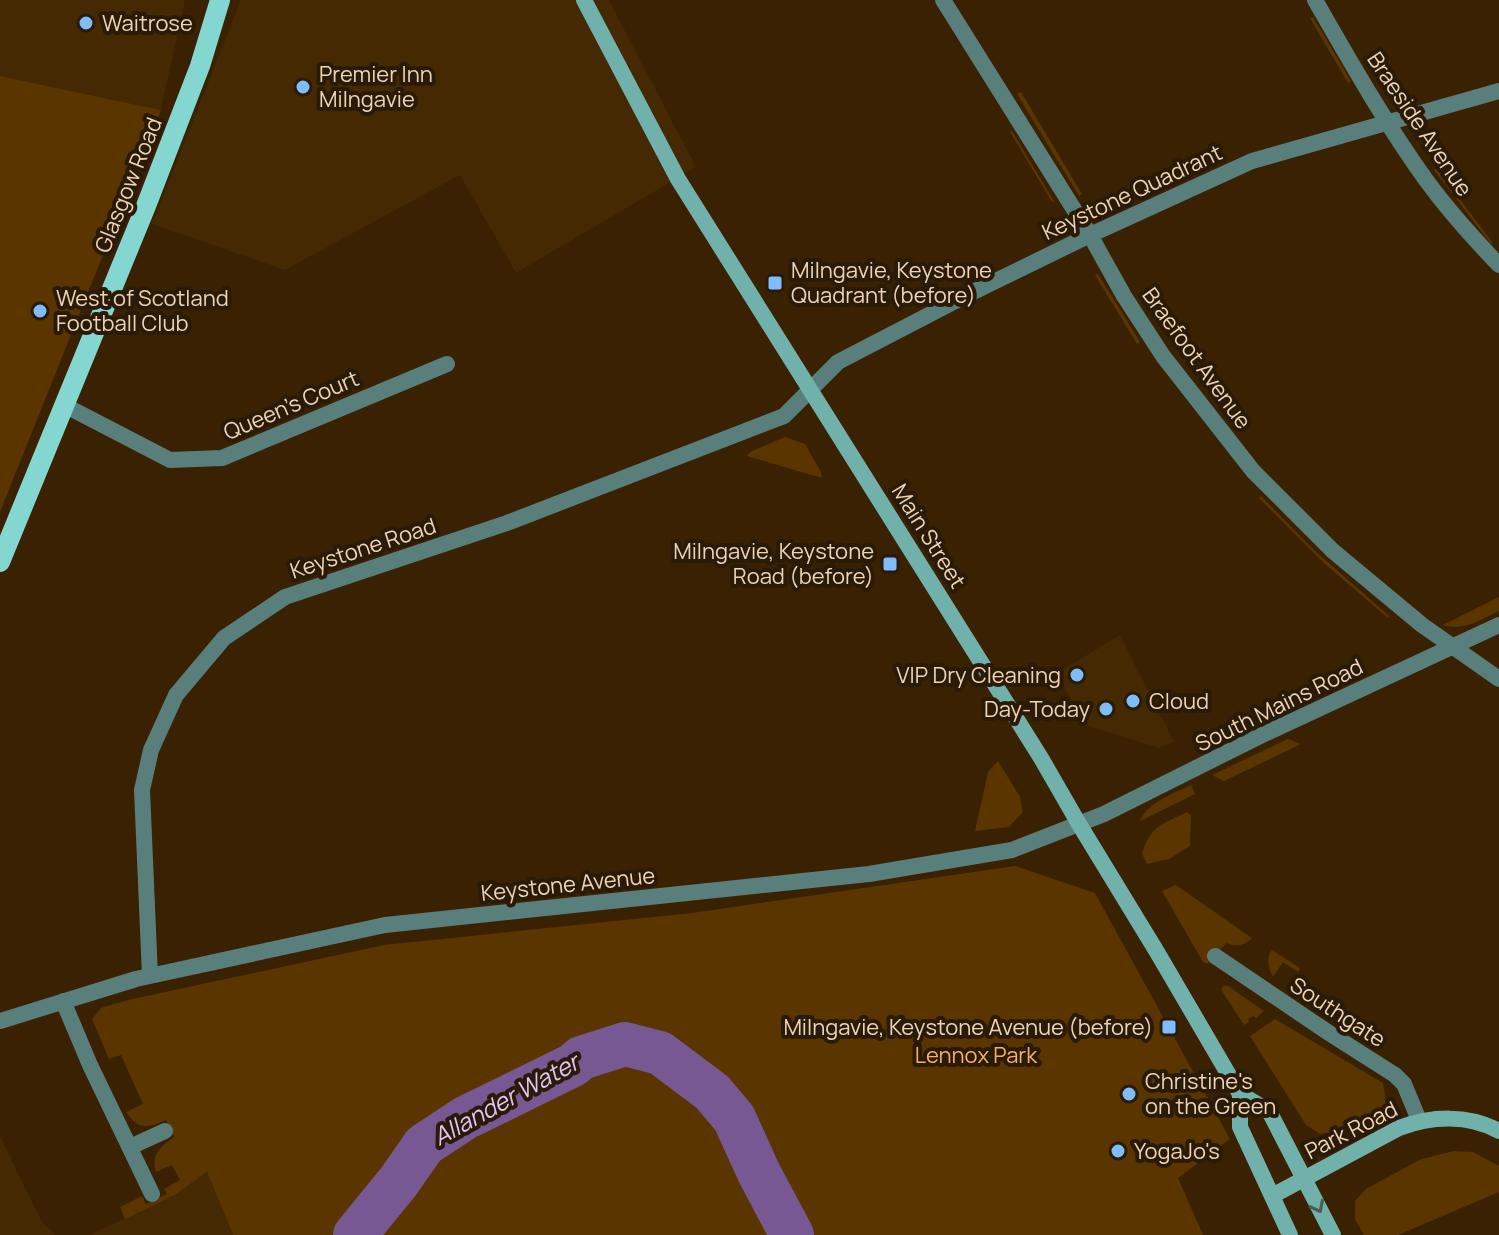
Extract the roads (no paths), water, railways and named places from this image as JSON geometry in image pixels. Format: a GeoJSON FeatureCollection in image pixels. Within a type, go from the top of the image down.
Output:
{"type":"FeatureCollection","features":[{"type":"Feature","properties":{"kind":"main road","name":"Glasgow Road"},"geometry":{"type":"LineString","coordinates":[[0,562],[146,206],[200,66],[220,0]]}},
{"type":"Feature","properties":{"kind":"main road","name":"Main Street"},"geometry":{"type":"LineString","coordinates":[[584,0],[678,179],[1041,758],[1240,1094],[1269,1111],[1333,1235]]}},
{"type":"Feature","properties":{"kind":"main road","name":"Main Street"},"geometry":{"type":"LineString","coordinates":[[1240,1094],[1240,1127],[1290,1235]]}},
{"type":"Feature","properties":{"kind":"main road","name":"Park Road"},"geometry":{"type":"LineString","coordinates":[[1272,1196],[1419,1120],[1472,1119],[1499,1131]]}},
{"type":"Feature","properties":{"kind":"street","name":"Braefoot Avenue"},"geometry":{"type":"LineString","coordinates":[[943,0],[1163,356],[1253,471],[1333,551],[1422,625],[1499,679]]}},
{"type":"Feature","properties":{"kind":"street","name":"Braeside Avenue"},"geometry":{"type":"LineString","coordinates":[[1315,0],[1387,123],[1427,181],[1468,233],[1499,265]]}},
{"type":"Feature","properties":{"kind":"street","name":"Keystone Quadrant"},"geometry":{"type":"LineString","coordinates":[[809,390],[838,362],[969,294],[1252,161],[1499,91]]}},
{"type":"Feature","properties":{"kind":"street","name":"Queen's Court"},"geometry":{"type":"LineString","coordinates":[[64,405],[170,460],[222,458],[447,364]]}},
{"type":"Feature","properties":{"kind":"street","name":"Keystone Road"},"geometry":{"type":"LineString","coordinates":[[150,976],[142,790],[151,750],[176,695],[224,638],[285,597],[507,523],[784,416],[809,390]]}},
{"type":"Feature","properties":{"kind":"street","name":"South Mains Road"},"geometry":{"type":"LineString","coordinates":[[1079,824],[1499,625]]}},
{"type":"Feature","properties":{"kind":"street","name":"Keystone Avenue"},"geometry":{"type":"LineString","coordinates":[[0,1021],[150,976],[385,925],[869,874],[1012,850],[1079,824]]}},
{"type":"Feature","properties":{"kind":"street","name":"Southgate"},"geometry":{"type":"LineString","coordinates":[[1215,956],[1395,1075],[1404,1084],[1419,1120]]}},
{"type":"Feature","properties":{"kind":"street"},"geometry":{"type":"LineString","coordinates":[[63,1001],[152,1194]]}},
{"type":"Feature","properties":{"kind":"street"},"geometry":{"type":"LineString","coordinates":[[130,1147],[165,1131]]}},
{"type":"Feature","properties":{"kind":"waterway","name":"Allander Water"},"geometry":{"type":"LineString","coordinates":[[355,1235],[424,1145],[465,1118],[573,1065],[581,1058],[625,1044],[660,1053],[712,1092],[734,1118],[792,1235]]}},
{"type":"Feature","properties":{"kind":"place","name":"Waitrose"},"geometry":{"type":"Point","coordinates":[86,23]}},
{"type":"Feature","properties":{"kind":"place","name":"Premier Inn Milngavie"},"geometry":{"type":"Point","coordinates":[303,87]}},
{"type":"Feature","properties":{"kind":"place","name":"Milngavie, Keystone Quadrant (before)"},"geometry":{"type":"Point","coordinates":[775,283]}},
{"type":"Feature","properties":{"kind":"place","name":"West of Scotland Football Club"},"geometry":{"type":"Point","coordinates":[40,311]}},
{"type":"Feature","properties":{"kind":"place","name":"Milngavie, Keystone Road (before)"},"geometry":{"type":"Point","coordinates":[890,564]}},
{"type":"Feature","properties":{"kind":"place","name":"VIP Dry Cleaning"},"geometry":{"type":"Point","coordinates":[1077,675]}},
{"type":"Feature","properties":{"kind":"place","name":"Cloud"},"geometry":{"type":"Point","coordinates":[1133,701]}},
{"type":"Feature","properties":{"kind":"place","name":"Day-Today"},"geometry":{"type":"Point","coordinates":[1106,709]}},
{"type":"Feature","properties":{"kind":"place","name":"Milngavie, Keystone Avenue (before)"},"geometry":{"type":"Point","coordinates":[1169,1027]}},
{"type":"Feature","properties":{"kind":"place","name":"Christine's on the Green"},"geometry":{"type":"Point","coordinates":[1129,1094]}},
{"type":"Feature","properties":{"kind":"place","name":"YogaJo's"},"geometry":{"type":"Point","coordinates":[1118,1151]}},
{"type":"Feature","properties":{"kind":"park label","name":"Lennox Park"},"geometry":{"type":"Point","coordinates":[976,1055]}}]}
